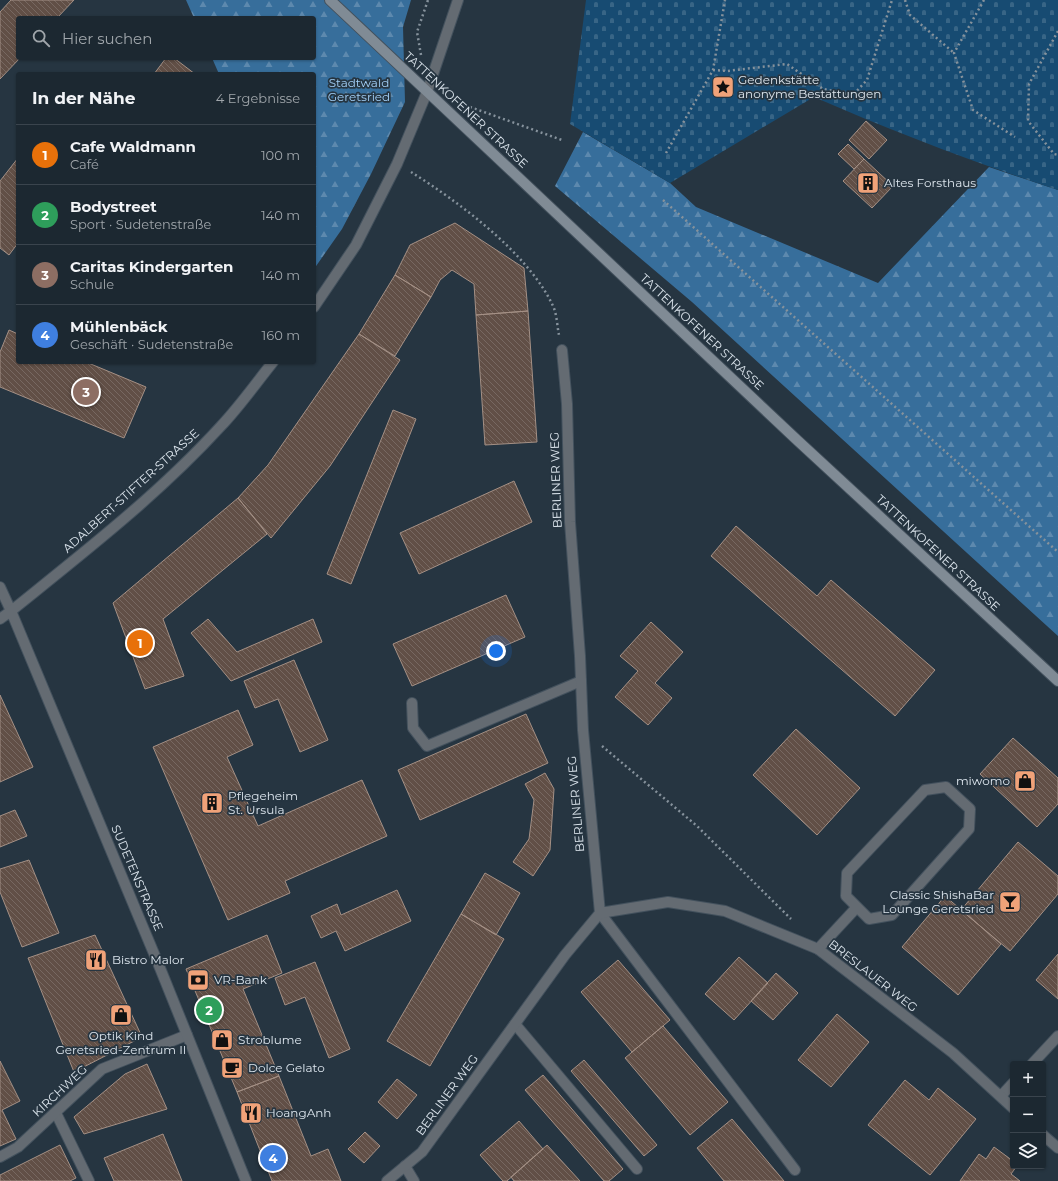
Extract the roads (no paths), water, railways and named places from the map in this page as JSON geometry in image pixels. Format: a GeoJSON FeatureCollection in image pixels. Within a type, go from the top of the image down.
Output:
{"type":"FeatureCollection","features":[{"type":"Feature","properties":{"kind":"main road","name":"TATTENKOFENER STRASSE"},"geometry":{"type":"LineString","coordinates":[[330,0],[797,440],[1058,681]]}},
{"type":"Feature","properties":{"kind":"street"},"geometry":{"type":"LineString","coordinates":[[316,304],[356,245],[397,164],[427,92],[458,0]]}},
{"type":"Feature","properties":{"kind":"street","name":"BERLINER WEG"},"geometry":{"type":"LineString","coordinates":[[387,1181],[422,1152],[565,955],[600,913],[583,730],[570,522],[567,404],[562,350]]}},
{"type":"Feature","properties":{"kind":"street","name":"ADALBERT-STIFTER-STRASSE"},"geometry":{"type":"LineString","coordinates":[[0,618],[11,611],[99,540],[182,466],[222,425],[271,364]]}},
{"type":"Feature","properties":{"kind":"street","name":"SUDETENSTRASSE"},"geometry":{"type":"LineString","coordinates":[[0,587],[188,1035],[246,1181]]}},
{"type":"Feature","properties":{"kind":"street"},"geometry":{"type":"LineString","coordinates":[[412,703],[413,728],[427,746],[581,681]]}},
{"type":"Feature","properties":{"kind":"street"},"geometry":{"type":"LineString","coordinates":[[946,787],[970,809],[969,829],[892,915],[869,919],[857,907],[846,896],[847,873],[925,790],[946,787]]}},
{"type":"Feature","properties":{"kind":"street","name":"BRESLAUER WEG"},"geometry":{"type":"LineString","coordinates":[[600,913],[668,902],[725,911],[818,949],[953,1053],[1010,1105]]}},
{"type":"Feature","properties":{"kind":"street"},"geometry":{"type":"LineString","coordinates":[[818,949],[857,907]]}},
{"type":"Feature","properties":{"kind":"street"},"geometry":{"type":"LineString","coordinates":[[600,913],[795,1170]]}},
{"type":"Feature","properties":{"kind":"street"},"geometry":{"type":"LineString","coordinates":[[515,1024],[637,1169]]}},
{"type":"Feature","properties":{"kind":"street","name":"KIRCHWEG"},"geometry":{"type":"LineString","coordinates":[[0,1157],[18,1147],[102,1069],[188,1035]]}},
{"type":"Feature","properties":{"kind":"street"},"geometry":{"type":"LineString","coordinates":[[1035,1061],[1058,1036]]}},
{"type":"Feature","properties":{"kind":"street"},"geometry":{"type":"LineString","coordinates":[[1001,1096],[1010,1086]]}},
{"type":"Feature","properties":{"kind":"street"},"geometry":{"type":"LineString","coordinates":[[56,1113],[89,1181]]}},
{"type":"Feature","properties":{"kind":"street"},"geometry":{"type":"LineString","coordinates":[[1046,1138],[1058,1148]]}},
{"type":"Feature","properties":{"kind":"street"},"geometry":{"type":"LineString","coordinates":[[405,1166],[414,1181]]}},
{"type":"Feature","properties":{"kind":"place","name":"Gedenkstätte anonyme Bestattungen"},"geometry":{"type":"Point","coordinates":[723,87]}},
{"type":"Feature","properties":{"kind":"place","name":"Altes Forsthaus"},"geometry":{"type":"Point","coordinates":[868,183]}},
{"type":"Feature","properties":{"kind":"place","name":"Caritas Kindergarten"},"geometry":{"type":"Point","coordinates":[86,392]}},
{"type":"Feature","properties":{"kind":"place","name":"Cafe Waldmann"},"geometry":{"type":"Point","coordinates":[140,643]}},
{"type":"Feature","properties":{"kind":"place","name":"miwomo"},"geometry":{"type":"Point","coordinates":[1025,781]}},
{"type":"Feature","properties":{"kind":"place","name":"Pflegeheim St. Ursula"},"geometry":{"type":"Point","coordinates":[212,803]}},
{"type":"Feature","properties":{"kind":"place","name":"Classic ShishaBar Lounge Geretsried"},"geometry":{"type":"Point","coordinates":[1010,902]}},
{"type":"Feature","properties":{"kind":"place","name":"Bistro Malor"},"geometry":{"type":"Point","coordinates":[96,960]}},
{"type":"Feature","properties":{"kind":"place","name":"VR-Bank"},"geometry":{"type":"Point","coordinates":[198,980]}},
{"type":"Feature","properties":{"kind":"place","name":"Bodystreet"},"geometry":{"type":"Point","coordinates":[209,1010]}},
{"type":"Feature","properties":{"kind":"place","name":"Optik Kind Geretsried-Zentrum II"},"geometry":{"type":"Point","coordinates":[121,1015]}},
{"type":"Feature","properties":{"kind":"place","name":"Stroblume"},"geometry":{"type":"Point","coordinates":[222,1040]}},
{"type":"Feature","properties":{"kind":"place","name":"Dolce Gelato"},"geometry":{"type":"Point","coordinates":[232,1068]}},
{"type":"Feature","properties":{"kind":"place","name":"HoangAnh"},"geometry":{"type":"Point","coordinates":[251,1113]}},
{"type":"Feature","properties":{"kind":"place","name":"Mühlenbäck"},"geometry":{"type":"Point","coordinates":[273,1158]}},
{"type":"Feature","properties":{"kind":"park label","name":"Stadtwald Geretsried"},"geometry":{"type":"Point","coordinates":[359,90]}}]}
